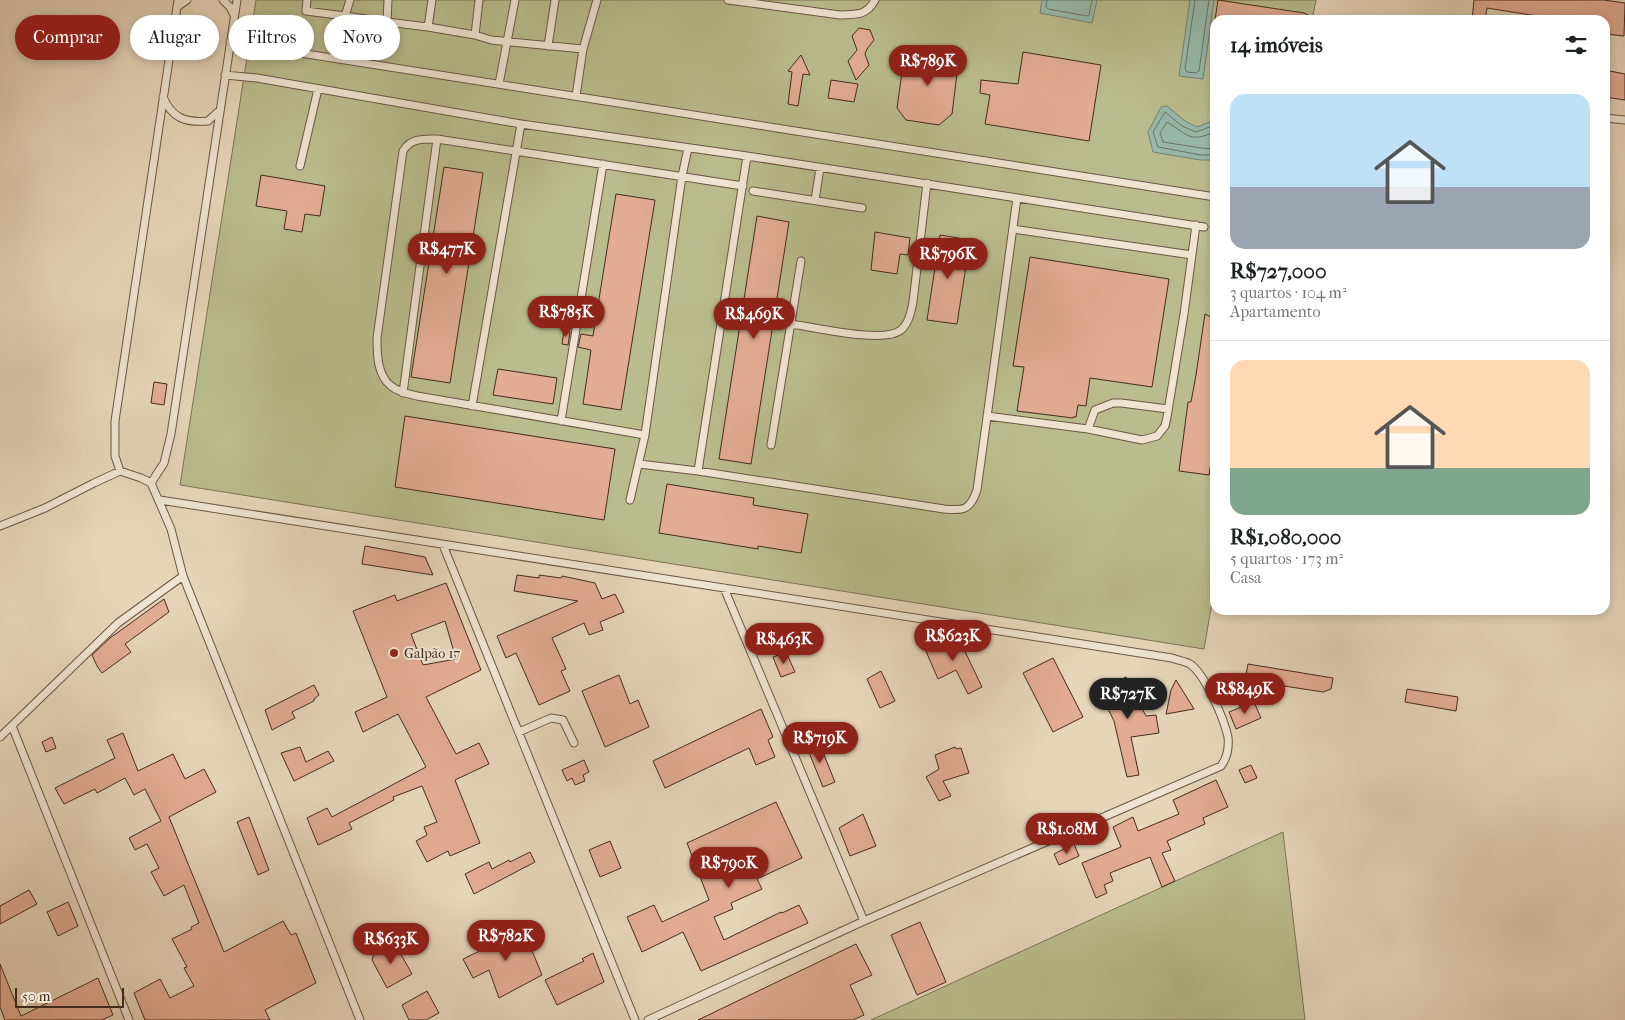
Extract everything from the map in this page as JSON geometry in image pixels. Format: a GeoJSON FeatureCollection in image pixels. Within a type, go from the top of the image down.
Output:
{"type":"FeatureCollection","features":[{"type":"Feature","properties":{"kind":"lane"},"geometry":{"type":"LineString","coordinates":[[120,471],[114,456],[114,421],[177,4],[186,0]]}},
{"type":"Feature","properties":{"kind":"lane"},"geometry":{"type":"LineString","coordinates":[[223,0],[230,7],[234,15]]}},
{"type":"Feature","properties":{"kind":"lane"},"geometry":{"type":"LineString","coordinates":[[234,15],[236,0]]}},
{"type":"Feature","properties":{"kind":"lane"},"geometry":{"type":"LineString","coordinates":[[307,0],[306,11],[337,15]]}},
{"type":"Feature","properties":{"kind":"lane"},"geometry":{"type":"LineString","coordinates":[[345,15],[350,0]]}},
{"type":"Feature","properties":{"kind":"lane"},"geometry":{"type":"LineString","coordinates":[[387,15],[388,0]]}},
{"type":"Feature","properties":{"kind":"lane"},"geometry":{"type":"LineString","coordinates":[[428,28],[432,0]]}},
{"type":"Feature","properties":{"kind":"lane"},"geometry":{"type":"LineString","coordinates":[[475,35],[480,0]]}},
{"type":"Feature","properties":{"kind":"lane"},"geometry":{"type":"LineString","coordinates":[[499,84],[515,0]]}},
{"type":"Feature","properties":{"kind":"lane"},"geometry":{"type":"LineString","coordinates":[[548,46],[555,0]]}},
{"type":"Feature","properties":{"kind":"lane"},"geometry":{"type":"LineString","coordinates":[[576,96],[583,49],[597,0]]}},
{"type":"Feature","properties":{"kind":"lane"},"geometry":{"type":"LineString","coordinates":[[728,0],[840,15],[866,12],[870,10],[875,0]]}},
{"type":"Feature","properties":{"kind":"lane"},"geometry":{"type":"LineString","coordinates":[[400,24],[475,35],[491,40],[583,49]]}},
{"type":"Feature","properties":{"kind":"lane"},"geometry":{"type":"LineString","coordinates":[[151,483],[164,463],[171,434],[229,49]]}},
{"type":"Feature","properties":{"kind":"lane"},"geometry":{"type":"LineString","coordinates":[[314,55],[1210,196]]}},
{"type":"Feature","properties":{"kind":"lane"},"geometry":{"type":"LineString","coordinates":[[225,75],[257,78],[521,124],[747,156],[1204,226]]}},
{"type":"Feature","properties":{"kind":"lane"},"geometry":{"type":"LineString","coordinates":[[300,166],[318,89]]}},
{"type":"Feature","properties":{"kind":"lane"},"geometry":{"type":"LineString","coordinates":[[163,96],[168,107],[175,115],[185,120],[208,121],[220,110]]}},
{"type":"Feature","properties":{"kind":"lane"},"geometry":{"type":"LineString","coordinates":[[1610,118],[1625,120]]}},
{"type":"Feature","properties":{"kind":"lane"},"geometry":{"type":"LineString","coordinates":[[472,406],[521,124]]}},
{"type":"Feature","properties":{"kind":"lane"},"geometry":{"type":"LineString","coordinates":[[403,392],[437,139]]}},
{"type":"Feature","properties":{"kind":"lane"},"geometry":{"type":"LineString","coordinates":[[645,436],[472,406],[403,392],[391,386],[379,365],[377,338],[403,151],[407,144],[412,141],[437,139],[743,186]]}},
{"type":"Feature","properties":{"kind":"lane"},"geometry":{"type":"LineString","coordinates":[[630,500],[645,436],[682,176],[688,148]]}},
{"type":"Feature","properties":{"kind":"lane"},"geometry":{"type":"LineString","coordinates":[[698,471],[747,156]]}},
{"type":"Feature","properties":{"kind":"lane"},"geometry":{"type":"LineString","coordinates":[[562,421],[603,164]]}},
{"type":"Feature","properties":{"kind":"lane"},"geometry":{"type":"LineString","coordinates":[[815,200],[820,168]]}},
{"type":"Feature","properties":{"kind":"lane"},"geometry":{"type":"LineString","coordinates":[[791,324],[861,335],[884,336],[896,333],[902,329],[909,318],[913,302],[927,183]]}},
{"type":"Feature","properties":{"kind":"lane"},"geometry":{"type":"LineString","coordinates":[[753,191],[862,208]]}},
{"type":"Feature","properties":{"kind":"lane"},"geometry":{"type":"LineString","coordinates":[[639,464],[698,471],[944,509],[962,510],[972,503],[977,490],[1017,198]]}},
{"type":"Feature","properties":{"kind":"lane"},"geometry":{"type":"LineString","coordinates":[[987,416],[1088,429],[1142,440],[1157,436],[1165,426],[1196,225]]}},
{"type":"Feature","properties":{"kind":"lane"},"geometry":{"type":"LineString","coordinates":[[1013,229],[1192,255]]}},
{"type":"Feature","properties":{"kind":"lane"},"geometry":{"type":"LineString","coordinates":[[771,445],[801,261]]}},
{"type":"Feature","properties":{"kind":"lane"},"geometry":{"type":"LineString","coordinates":[[1088,429],[1095,410],[1113,403],[1168,409]]}},
{"type":"Feature","properties":{"kind":"lane"},"geometry":{"type":"LineString","coordinates":[[0,526],[45,508],[120,471],[151,483],[171,529],[183,576],[360,1020]]}},
{"type":"Feature","properties":{"kind":"lane"},"geometry":{"type":"LineString","coordinates":[[160,500],[1172,658],[1190,664],[1210,692],[1219,710],[1228,738],[1227,753],[1221,766],[864,921],[648,1020]]}},
{"type":"Feature","properties":{"kind":"lane"},"geometry":{"type":"LineString","coordinates":[[443,545],[635,1020]]}},
{"type":"Feature","properties":{"kind":"lane"},"geometry":{"type":"LineString","coordinates":[[0,738],[118,623],[183,576]]}},
{"type":"Feature","properties":{"kind":"lane"},"geometry":{"type":"LineString","coordinates":[[724,588],[864,921]]}},
{"type":"Feature","properties":{"kind":"lane"},"geometry":{"type":"LineString","coordinates":[[519,732],[551,718],[563,720],[574,743]]}},
{"type":"Feature","properties":{"kind":"lane"},"geometry":{"type":"LineString","coordinates":[[12,726],[129,1020]]}},
{"type":"Feature","properties":{"kind":"green space"},"geometry":{"type":"Polygon","coordinates":[[[256,0],[1316,0],[1313,15],[1210,15],[1210,614],[1204,649],[180,485],[247,60],[314,60],[314,15],[254,15],[256,0]]]}},
{"type":"Feature","properties":{"kind":"green space"},"geometry":{"type":"Polygon","coordinates":[[[1283,832],[1305,1020],[871,1020],[1283,832]]]}},
{"type":"Feature","properties":{"kind":"water"},"geometry":{"type":"Polygon","coordinates":[[[1042,0],[1097,0],[1092,23],[1040,13],[1042,0]]]}},
{"type":"Feature","properties":{"kind":"water"},"geometry":{"type":"Polygon","coordinates":[[[1190,0],[1214,0],[1212,15],[1210,15],[1203,79],[1179,76],[1190,0]]]}},
{"type":"Feature","properties":{"kind":"water"},"geometry":{"type":"Polygon","coordinates":[[[1167,106],[1185,121],[1197,127],[1210,122],[1210,160],[1153,152],[1148,132],[1161,107],[1167,106]]]}},
{"type":"Feature","properties":{"kind":"building"},"geometry":{"type":"Polygon","coordinates":[[[1218,0],[1308,15],[1216,15],[1218,0]]]}},
{"type":"Feature","properties":{"kind":"building"},"geometry":{"type":"Polygon","coordinates":[[[1474,0],[1604,0],[1625,3],[1624,36],[1610,35],[1610,15],[1531,15],[1487,8],[1486,15],[1472,15],[1474,0]]]}},
{"type":"Feature","properties":{"kind":"building"},"geometry":{"type":"Polygon","coordinates":[[[859,28],[870,30],[874,40],[865,54],[869,65],[856,80],[848,61],[857,50],[852,36],[859,28]]]}},
{"type":"Feature","properties":{"kind":"building"},"geometry":{"type":"Polygon","coordinates":[[[916,49],[949,54],[958,65],[952,114],[939,125],[906,120],[897,108],[904,58],[916,49]]]}},
{"type":"Feature","properties":{"kind":"building"},"geometry":{"type":"Polygon","coordinates":[[[1023,52],[1101,65],[1089,141],[985,124],[990,95],[980,93],[981,80],[1018,84],[1023,52]]]}},
{"type":"Feature","properties":{"kind":"building"},"geometry":{"type":"Polygon","coordinates":[[[801,55],[810,75],[803,74],[798,106],[788,104],[792,72],[788,71],[801,55]]]}},
{"type":"Feature","properties":{"kind":"building"},"geometry":{"type":"Polygon","coordinates":[[[1610,71],[1625,74],[1625,100],[1610,98],[1610,71]]]}},
{"type":"Feature","properties":{"kind":"building"},"geometry":{"type":"Polygon","coordinates":[[[831,80],[858,84],[854,102],[828,98],[831,80]]]}},
{"type":"Feature","properties":{"kind":"building"},"geometry":{"type":"Polygon","coordinates":[[[444,167],[483,173],[450,383],[411,377],[444,167]]]}},
{"type":"Feature","properties":{"kind":"building"},"geometry":{"type":"Polygon","coordinates":[[[261,175],[325,186],[320,216],[305,214],[302,232],[284,229],[287,211],[256,206],[261,175]]]}},
{"type":"Feature","properties":{"kind":"building"},"geometry":{"type":"Polygon","coordinates":[[[616,194],[655,200],[621,410],[583,404],[591,350],[578,347],[581,334],[593,336],[616,194]]]}},
{"type":"Feature","properties":{"kind":"building"},"geometry":{"type":"Polygon","coordinates":[[[757,216],[789,222],[751,464],[719,459],[757,216]]]}},
{"type":"Feature","properties":{"kind":"building"},"geometry":{"type":"Polygon","coordinates":[[[875,232],[910,238],[908,255],[900,254],[897,274],[871,270],[875,232]]]}},
{"type":"Feature","properties":{"kind":"building"},"geometry":{"type":"Polygon","coordinates":[[[940,235],[970,240],[957,324],[927,320],[940,235]]]}},
{"type":"Feature","properties":{"kind":"building"},"geometry":{"type":"Polygon","coordinates":[[[1030,257],[1169,279],[1152,387],[1090,378],[1086,406],[1078,405],[1076,417],[1017,411],[1024,367],[1013,366],[1030,257]]]}},
{"type":"Feature","properties":{"kind":"building"},"geometry":{"type":"Polygon","coordinates":[[[1205,314],[1210,316],[1209,475],[1179,471],[1188,402],[1191,402],[1205,314]]]}},
{"type":"Feature","properties":{"kind":"building"},"geometry":{"type":"Polygon","coordinates":[[[564,331],[570,332],[568,345],[562,344],[564,331]]]}},
{"type":"Feature","properties":{"kind":"building"},"geometry":{"type":"Polygon","coordinates":[[[498,369],[557,378],[553,404],[493,395],[498,369]]]}},
{"type":"Feature","properties":{"kind":"building"},"geometry":{"type":"Polygon","coordinates":[[[154,382],[167,384],[164,405],[151,403],[154,382]]]}},
{"type":"Feature","properties":{"kind":"building"},"geometry":{"type":"Polygon","coordinates":[[[405,416],[615,449],[604,520],[395,487],[405,416]]]}},
{"type":"Feature","properties":{"kind":"building"},"geometry":{"type":"Polygon","coordinates":[[[667,484],[754,498],[753,505],[808,514],[801,553],[758,546],[758,549],[659,533],[667,484]]]}},
{"type":"Feature","properties":{"kind":"building"},"geometry":{"type":"Polygon","coordinates":[[[365,546],[425,557],[433,575],[362,564],[365,546]]]}},
{"type":"Feature","properties":{"kind":"building"},"geometry":{"type":"Polygon","coordinates":[[[517,575],[539,578],[539,575],[561,578],[562,576],[595,583],[602,599],[615,594],[624,612],[600,622],[603,630],[589,635],[584,623],[552,638],[566,669],[561,671],[570,691],[539,705],[516,653],[506,658],[497,636],[578,601],[514,591],[517,575]]]}},
{"type":"Feature","properties":{"kind":"building"},"geometry":{"type":"Polygon","coordinates":[[[446,583],[481,670],[426,697],[456,754],[479,743],[489,764],[455,780],[480,843],[450,856],[448,851],[427,862],[416,841],[427,835],[424,827],[437,822],[422,786],[393,797],[394,800],[349,823],[352,829],[318,845],[307,818],[327,808],[332,817],[426,767],[398,714],[363,732],[355,712],[387,697],[353,611],[395,595],[397,601],[446,583]],[[445,621],[411,634],[423,665],[456,659],[445,621]]]}},
{"type":"Feature","properties":{"kind":"building"},"geometry":{"type":"Polygon","coordinates":[[[164,599],[169,612],[125,644],[131,652],[102,673],[92,655],[110,638],[164,599]]]}},
{"type":"Feature","properties":{"kind":"building"},"geometry":{"type":"Polygon","coordinates":[[[939,635],[959,639],[982,687],[968,694],[956,670],[938,679],[925,649],[942,641],[939,635]]]}},
{"type":"Feature","properties":{"kind":"building"},"geometry":{"type":"Polygon","coordinates":[[[786,652],[795,672],[781,677],[773,657],[786,652]]]}},
{"type":"Feature","properties":{"kind":"building"},"geometry":{"type":"Polygon","coordinates":[[[1053,658],[1083,717],[1053,732],[1023,673],[1053,658]]]}},
{"type":"Feature","properties":{"kind":"building"},"geometry":{"type":"Polygon","coordinates":[[[1248,664],[1333,678],[1331,689],[1323,692],[1245,680],[1248,664]]]}},
{"type":"Feature","properties":{"kind":"building"},"geometry":{"type":"Polygon","coordinates":[[[881,671],[895,701],[880,708],[867,679],[881,671]]]}},
{"type":"Feature","properties":{"kind":"building"},"geometry":{"type":"Polygon","coordinates":[[[619,675],[630,704],[638,700],[649,727],[605,747],[582,691],[619,675]]]}},
{"type":"Feature","properties":{"kind":"building"},"geometry":{"type":"Polygon","coordinates":[[[1126,677],[1146,716],[1156,715],[1159,733],[1131,737],[1139,775],[1127,777],[1114,721],[1099,691],[1126,677]]]}},
{"type":"Feature","properties":{"kind":"building"},"geometry":{"type":"Polygon","coordinates":[[[1176,680],[1194,709],[1166,714],[1171,690],[1176,680]]]}},
{"type":"Feature","properties":{"kind":"building"},"geometry":{"type":"Polygon","coordinates":[[[314,685],[319,695],[314,701],[292,712],[295,718],[272,730],[265,710],[314,685]]]}},
{"type":"Feature","properties":{"kind":"building"},"geometry":{"type":"Polygon","coordinates":[[[1407,689],[1458,697],[1456,711],[1405,702],[1407,689]]]}},
{"type":"Feature","properties":{"kind":"building"},"geometry":{"type":"Polygon","coordinates":[[[1254,702],[1261,718],[1236,729],[1229,712],[1254,702]]]}},
{"type":"Feature","properties":{"kind":"building"},"geometry":{"type":"Polygon","coordinates":[[[761,709],[773,737],[768,740],[775,757],[756,765],[749,748],[665,788],[653,761],[761,709]]]}},
{"type":"Feature","properties":{"kind":"building"},"geometry":{"type":"Polygon","coordinates":[[[123,733],[138,771],[173,754],[185,779],[204,769],[216,792],[169,817],[224,952],[283,921],[291,935],[296,933],[316,983],[265,1010],[270,1020],[145,1020],[134,993],[160,979],[170,998],[194,986],[184,968],[187,967],[172,939],[192,929],[191,927],[199,923],[184,885],[164,896],[151,872],[159,868],[147,844],[135,850],[129,838],[161,821],[145,789],[134,795],[125,778],[97,793],[95,789],[64,804],[55,788],[115,758],[107,740],[123,733]]]}},
{"type":"Feature","properties":{"kind":"building"},"geometry":{"type":"Polygon","coordinates":[[[52,737],[56,748],[46,752],[42,742],[52,737]]]}},
{"type":"Feature","properties":{"kind":"building"},"geometry":{"type":"Polygon","coordinates":[[[818,740],[835,782],[823,787],[806,745],[818,740]]]}},
{"type":"Feature","properties":{"kind":"building"},"geometry":{"type":"Polygon","coordinates":[[[300,747],[306,762],[328,751],[334,761],[294,781],[281,753],[300,747]]]}},
{"type":"Feature","properties":{"kind":"building"},"geometry":{"type":"Polygon","coordinates":[[[955,747],[956,749],[961,748],[969,773],[943,781],[951,796],[939,801],[926,777],[939,769],[935,755],[955,747]]]}},
{"type":"Feature","properties":{"kind":"building"},"geometry":{"type":"Polygon","coordinates":[[[584,760],[589,772],[583,775],[585,781],[575,785],[572,778],[567,781],[562,770],[584,760]]]}},
{"type":"Feature","properties":{"kind":"building"},"geometry":{"type":"Polygon","coordinates":[[[1251,765],[1257,778],[1245,783],[1239,770],[1251,765]]]}},
{"type":"Feature","properties":{"kind":"building"},"geometry":{"type":"Polygon","coordinates":[[[1216,780],[1228,807],[1203,818],[1205,824],[1167,841],[1171,850],[1162,853],[1175,881],[1162,887],[1150,857],[1110,873],[1113,881],[1104,885],[1107,893],[1096,898],[1082,863],[1121,847],[1113,827],[1133,817],[1138,831],[1179,814],[1173,800],[1216,780]]]}},
{"type":"Feature","properties":{"kind":"building"},"geometry":{"type":"Polygon","coordinates":[[[776,802],[802,858],[757,879],[762,889],[731,903],[733,909],[714,917],[724,940],[799,905],[808,923],[701,971],[683,932],[642,952],[627,917],[654,905],[662,922],[709,900],[687,843],[776,802]]]}},
{"type":"Feature","properties":{"kind":"building"},"geometry":{"type":"Polygon","coordinates":[[[863,814],[876,846],[850,856],[839,828],[863,814]]]}},
{"type":"Feature","properties":{"kind":"building"},"geometry":{"type":"Polygon","coordinates":[[[249,817],[269,870],[258,875],[237,822],[249,817]]]}},
{"type":"Feature","properties":{"kind":"building"},"geometry":{"type":"Polygon","coordinates":[[[610,841],[621,868],[600,877],[589,850],[610,841]]]}},
{"type":"Feature","properties":{"kind":"building"},"geometry":{"type":"Polygon","coordinates":[[[1074,844],[1079,856],[1059,865],[1054,854],[1074,844]]]}},
{"type":"Feature","properties":{"kind":"building"},"geometry":{"type":"Polygon","coordinates":[[[530,852],[535,862],[474,894],[465,874],[489,862],[492,869],[530,852]]]}},
{"type":"Feature","properties":{"kind":"building"},"geometry":{"type":"Polygon","coordinates":[[[29,890],[37,904],[0,924],[0,906],[29,890]]]}},
{"type":"Feature","properties":{"kind":"building"},"geometry":{"type":"Polygon","coordinates":[[[68,902],[78,926],[58,936],[47,912],[68,902]]]}},
{"type":"Feature","properties":{"kind":"building"},"geometry":{"type":"Polygon","coordinates":[[[920,922],[946,982],[917,995],[891,935],[920,922]]]}},
{"type":"Feature","properties":{"kind":"building"},"geometry":{"type":"Polygon","coordinates":[[[521,924],[542,975],[499,998],[489,970],[473,978],[463,959],[488,947],[486,943],[521,924]]]}},
{"type":"Feature","properties":{"kind":"building"},"geometry":{"type":"Polygon","coordinates":[[[394,942],[412,974],[387,988],[372,960],[374,953],[394,942]]]}},
{"type":"Feature","properties":{"kind":"building"},"geometry":{"type":"Polygon","coordinates":[[[856,944],[872,975],[850,985],[864,1015],[853,1020],[698,1020],[856,944]]]}},
{"type":"Feature","properties":{"kind":"building"},"geometry":{"type":"Polygon","coordinates":[[[593,953],[604,982],[557,1005],[545,980],[584,961],[582,959],[593,953]]]}},
{"type":"Feature","properties":{"kind":"building"},"geometry":{"type":"Polygon","coordinates":[[[0,964],[21,1016],[98,978],[113,1015],[102,1020],[5,1020],[0,1007],[0,964]]]}},
{"type":"Feature","properties":{"kind":"building"},"geometry":{"type":"Polygon","coordinates":[[[427,991],[439,1013],[426,1020],[409,1020],[402,1005],[427,991]]]}},
{"type":"Feature","properties":{"kind":"place","name":"Galpão 17"},"geometry":{"type":"Point","coordinates":[394,653]}}]}
